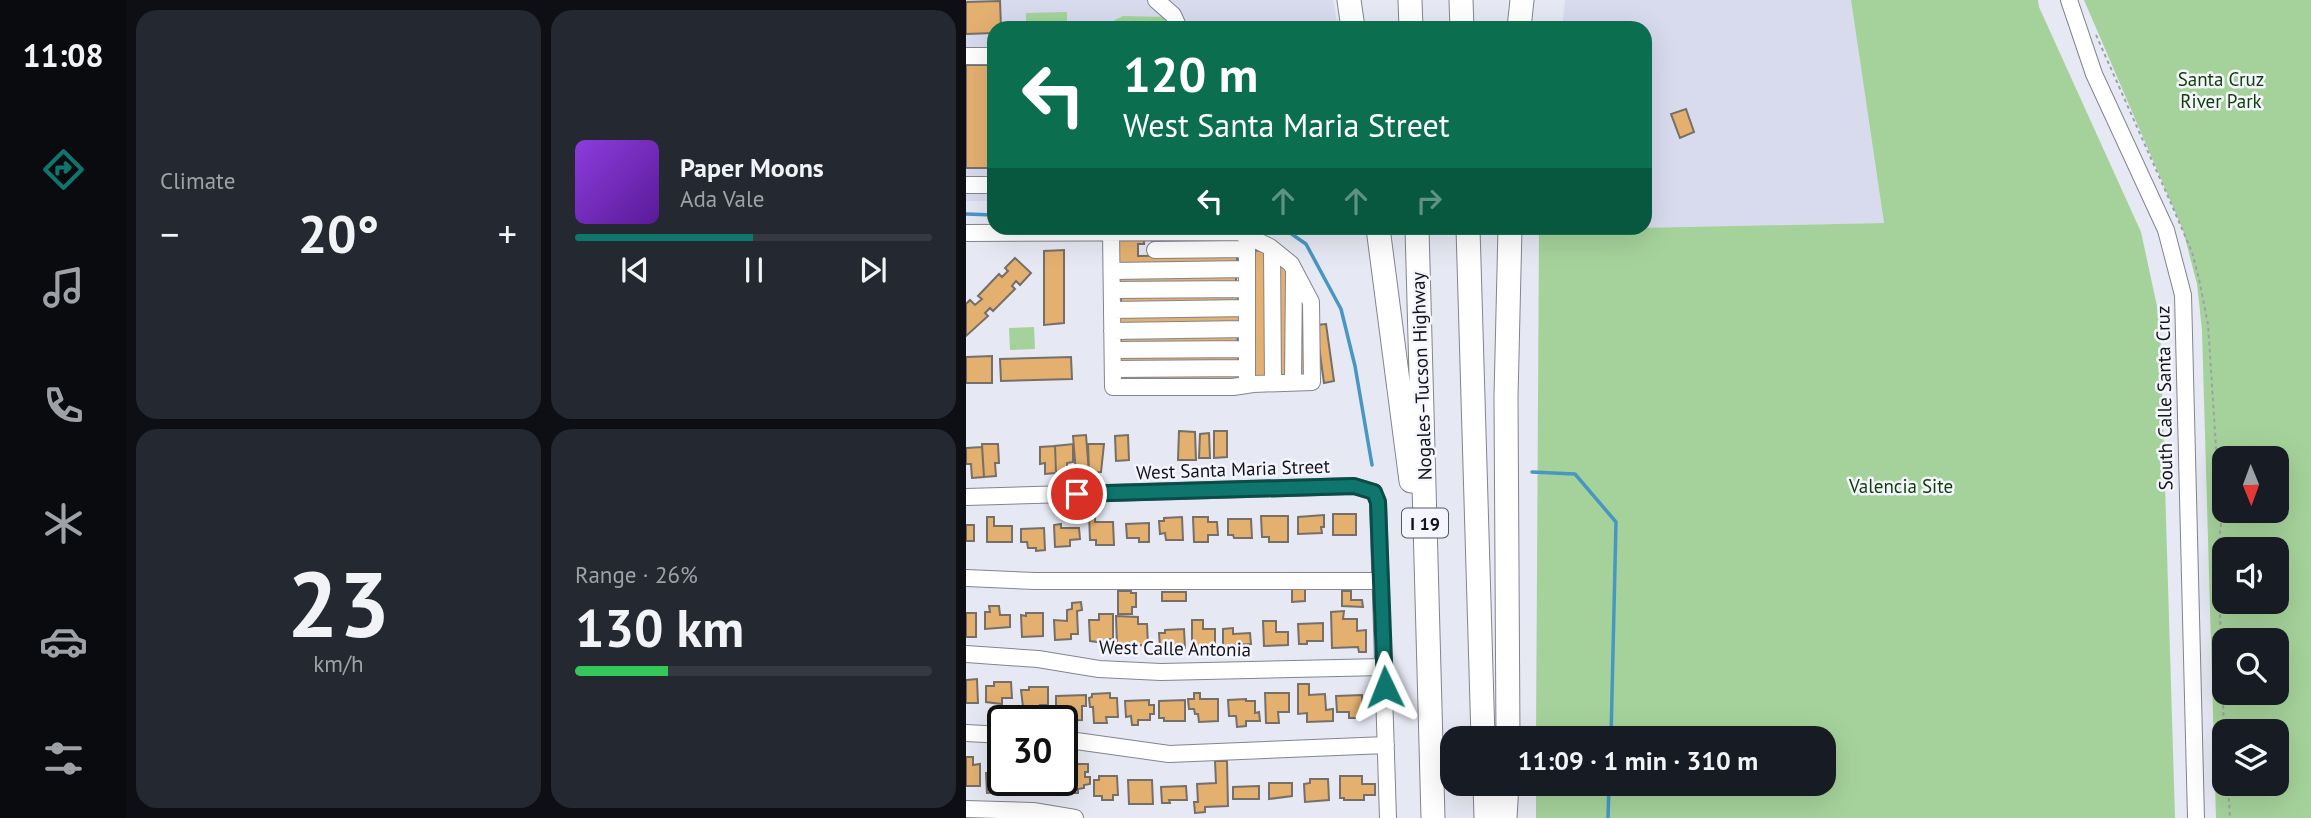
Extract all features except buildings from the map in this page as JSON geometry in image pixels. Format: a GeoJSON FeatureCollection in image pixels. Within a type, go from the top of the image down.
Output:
{"type":"FeatureCollection","features":[{"type":"Feature","properties":{"kind":"highway"},"geometry":{"type":"LineString","coordinates":[[1410,0],[1411,21]]}},
{"type":"Feature","properties":{"kind":"highway"},"geometry":{"type":"LineString","coordinates":[[1461,0],[1462,21]]}},
{"type":"Feature","properties":{"kind":"highway"},"geometry":{"type":"LineString","coordinates":[[1516,0],[1518,21]]}},
{"type":"Feature","properties":{"kind":"highway"},"geometry":{"type":"LineString","coordinates":[[1520,21],[1522,0]]}},
{"type":"Feature","properties":{"kind":"highway"},"geometry":{"type":"LineString","coordinates":[[1379,235],[1428,614]]}},
{"type":"Feature","properties":{"kind":"highway","name":"Nogales–Tucson Highway"},"geometry":{"type":"LineString","coordinates":[[1416,235],[1433,818]]}},
{"type":"Feature","properties":{"kind":"highway","name":"I 19"},"geometry":{"type":"LineString","coordinates":[[1468,235],[1483,726]]}},
{"type":"Feature","properties":{"kind":"highway"},"geometry":{"type":"LineString","coordinates":[[1508,726],[1506,397],[1510,235]]}},
{"type":"Feature","properties":{"kind":"highway"},"geometry":{"type":"LineString","coordinates":[[1485,796],[1486,818]]}},
{"type":"Feature","properties":{"kind":"highway"},"geometry":{"type":"LineString","coordinates":[[1505,818],[1506,796]]}},
{"type":"Feature","properties":{"kind":"street"},"geometry":{"type":"LineString","coordinates":[[1156,0],[1176,21]]}},
{"type":"Feature","properties":{"kind":"street","name":"South Calle Santa Cruz"},"geometry":{"type":"LineString","coordinates":[[2069,0],[2094,74],[2166,230],[2183,295],[2196,818]]}},
{"type":"Feature","properties":{"kind":"street"},"geometry":{"type":"LineString","coordinates":[[966,56],[987,56]]}},
{"type":"Feature","properties":{"kind":"street"},"geometry":{"type":"LineString","coordinates":[[966,185],[987,185]]}},
{"type":"Feature","properties":{"kind":"street"},"geometry":{"type":"LineString","coordinates":[[966,233],[987,233]]}},
{"type":"Feature","properties":{"kind":"street"},"geometry":{"type":"LineString","coordinates":[[1111,235],[1113,387],[1233,387],[1312,382],[1311,302],[1291,264],[1272,249],[1247,242],[1155,250]]}},
{"type":"Feature","properties":{"kind":"street"},"geometry":{"type":"LineString","coordinates":[[1241,235],[1247,242],[1247,385]]}},
{"type":"Feature","properties":{"kind":"street"},"geometry":{"type":"LineString","coordinates":[[1272,249],[1273,383]]}},
{"type":"Feature","properties":{"kind":"street"},"geometry":{"type":"LineString","coordinates":[[1112,271],[1247,269]]}},
{"type":"Feature","properties":{"kind":"street"},"geometry":{"type":"LineString","coordinates":[[1112,290],[1247,289]]}},
{"type":"Feature","properties":{"kind":"street"},"geometry":{"type":"LineString","coordinates":[[1112,310],[1247,308]]}},
{"type":"Feature","properties":{"kind":"street"},"geometry":{"type":"LineString","coordinates":[[1112,331],[1247,329]]}},
{"type":"Feature","properties":{"kind":"street"},"geometry":{"type":"LineString","coordinates":[[1113,350],[1247,349]]}},
{"type":"Feature","properties":{"kind":"street"},"geometry":{"type":"LineString","coordinates":[[1113,369],[1247,368]]}},
{"type":"Feature","properties":{"kind":"street","name":"West Santa Maria Street"},"geometry":{"type":"LineString","coordinates":[[966,497],[1354,486],[1374,492],[1378,502],[1381,581]]}},
{"type":"Feature","properties":{"kind":"street"},"geometry":{"type":"LineString","coordinates":[[966,578],[1035,581],[1381,581],[1388,818]]}},
{"type":"Feature","properties":{"kind":"street","name":"West Calle Antonia"},"geometry":{"type":"LineString","coordinates":[[966,654],[1038,659],[1099,669],[1161,672],[1384,667]]}},
{"type":"Feature","properties":{"kind":"street"},"geometry":{"type":"LineString","coordinates":[[966,733],[987,734]]}},
{"type":"Feature","properties":{"kind":"street"},"geometry":{"type":"LineString","coordinates":[[1078,741],[1169,754],[1386,746]]}},
{"type":"Feature","properties":{"kind":"street"},"geometry":{"type":"LineString","coordinates":[[966,809],[1033,811],[1075,818]]}},
{"type":"Feature","properties":{"kind":"path"},"geometry":{"type":"LineString","coordinates":[[2229,796],[2230,818]]}},
{"type":"Feature","properties":{"kind":"shaded area"},"geometry":{"type":"Polygon","coordinates":[[[966,0],[1333,0],[1337,21],[987,21],[987,201],[966,201],[966,0]]]}},
{"type":"Feature","properties":{"kind":"shaded area"},"geometry":{"type":"Polygon","coordinates":[[[1565,0],[1851,0],[1884,223],[1652,228],[1652,21],[1563,21],[1565,0]]]}},
{"type":"Feature","properties":{"kind":"green space","name":"Valencia Site"},"geometry":{"type":"Polygon","coordinates":[[[1851,0],[2038,0],[2141,232],[2160,320],[2175,818],[1536,818],[1536,796],[1836,796],[1836,726],[1536,726],[1539,235],[1652,235],[1652,228],[1884,223],[1851,0]]]}},
{"type":"Feature","properties":{"kind":"green space","name":"Santa Cruz River Park"},"geometry":{"type":"Polygon","coordinates":[[[2084,0],[2311,0],[2311,818],[2216,818],[2215,796],[2289,796],[2289,719],[2213,719],[2213,705],[2289,705],[2289,628],[2212,628],[2212,679],[2202,330],[2197,284],[2183,230],[2084,0]]]}},
{"type":"Feature","properties":{"kind":"green space"},"geometry":{"type":"Polygon","coordinates":[[[1067,12],[1067,21],[1026,21],[1026,13],[1067,12]]]}},
{"type":"Feature","properties":{"kind":"green space"},"geometry":{"type":"Polygon","coordinates":[[[1123,16],[1166,17],[1167,21],[1113,21],[1123,16]]]}},
{"type":"Feature","properties":{"kind":"green space"},"geometry":{"type":"Polygon","coordinates":[[[1034,327],[1035,349],[1010,350],[1009,328],[1034,327]]]}},
{"type":"Feature","properties":{"kind":"waterway"},"geometry":{"type":"LineString","coordinates":[[966,214],[987,215]]}},
{"type":"Feature","properties":{"kind":"waterway"},"geometry":{"type":"LineString","coordinates":[[1293,235],[1306,244],[1341,309],[1355,366],[1372,465]]}},
{"type":"Feature","properties":{"kind":"waterway"},"geometry":{"type":"LineString","coordinates":[[1532,472],[1575,474],[1616,522],[1611,726]]}},
{"type":"Feature","properties":{"kind":"waterway"},"geometry":{"type":"LineString","coordinates":[[1608,818],[1609,796]]}},
{"type":"Feature","properties":{"kind":"route"},"geometry":{"type":"LineString","coordinates":[[1077,494],[1354,486],[1374,492],[1378,502],[1385,687]]}}]}
